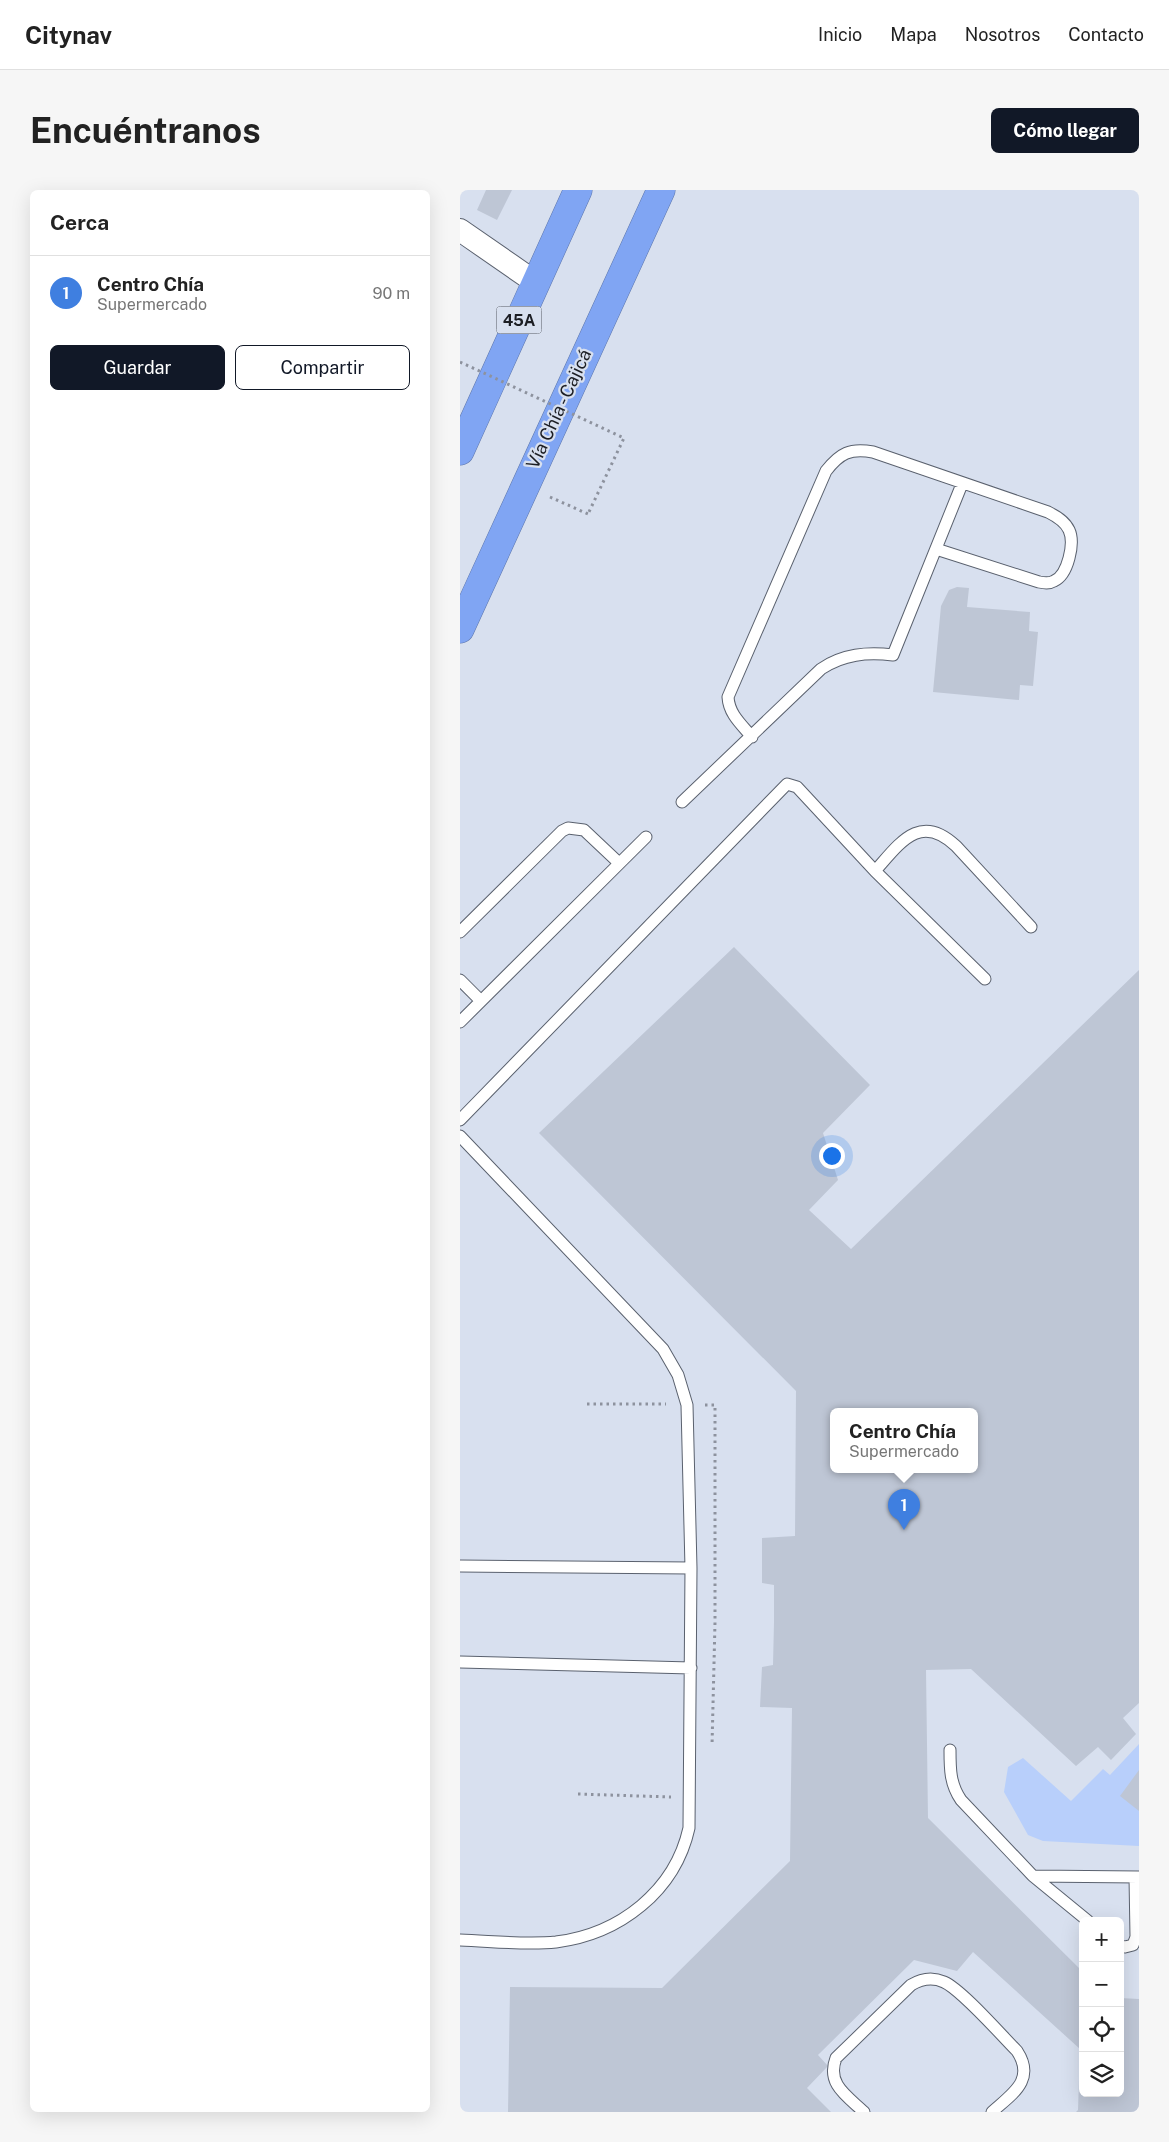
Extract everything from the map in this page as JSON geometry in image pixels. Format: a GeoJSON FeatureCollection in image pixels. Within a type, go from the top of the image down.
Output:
{"type":"FeatureCollection","features":[{"type":"Feature","properties":{"kind":"highway","name":"45A"},"geometry":{"type":"LineString","coordinates":[[460,450],[494,379],[535,282],[578,190]]}},
{"type":"Feature","properties":{"kind":"highway","name":"Vía Chía - Cajicá"},"geometry":{"type":"LineString","coordinates":[[460,629],[500,544],[524,485],[661,190]]}},
{"type":"Feature","properties":{"kind":"street"},"geometry":{"type":"LineString","coordinates":[[460,230],[480,246],[535,282]]}},
{"type":"Feature","properties":{"kind":"lane"},"geometry":{"type":"LineString","coordinates":[[752,736],[734,716],[729,706],[728,697],[826,472],[833,462],[851,450],[873,452],[1057,517],[1070,531],[1071,541],[1070,551],[1062,574],[1056,581],[1048,583],[1039,582],[936,548]]}},
{"type":"Feature","properties":{"kind":"lane"},"geometry":{"type":"LineString","coordinates":[[682,802],[830,662],[866,653],[894,655],[962,484]]}},
{"type":"Feature","properties":{"kind":"lane"},"geometry":{"type":"LineString","coordinates":[[460,1120],[727,848],[784,786],[793,785],[875,871],[985,978]]}},
{"type":"Feature","properties":{"kind":"lane"},"geometry":{"type":"LineString","coordinates":[[460,932],[562,831],[568,828],[584,830],[619,864]]}},
{"type":"Feature","properties":{"kind":"lane"},"geometry":{"type":"LineString","coordinates":[[875,871],[904,838],[922,830],[939,833],[956,846],[1031,927]]}},
{"type":"Feature","properties":{"kind":"lane"},"geometry":{"type":"LineString","coordinates":[[460,1022],[646,837]]}},
{"type":"Feature","properties":{"kind":"lane"},"geometry":{"type":"LineString","coordinates":[[460,980],[481,1001]]}},
{"type":"Feature","properties":{"kind":"lane"},"geometry":{"type":"LineString","coordinates":[[460,1136],[663,1349],[678,1374],[687,1405],[691,1568],[689,1828],[685,1847],[667,1880],[638,1909],[599,1930],[557,1942],[530,1943],[460,1940]]}},
{"type":"Feature","properties":{"kind":"lane"},"geometry":{"type":"LineString","coordinates":[[460,1566],[691,1568]]}},
{"type":"Feature","properties":{"kind":"lane"},"geometry":{"type":"LineString","coordinates":[[460,1662],[691,1668]]}},
{"type":"Feature","properties":{"kind":"lane"},"geometry":{"type":"LineString","coordinates":[[950,1750],[951,1780],[961,1800],[1033,1876],[1083,1917]]}},
{"type":"Feature","properties":{"kind":"lane"},"geometry":{"type":"LineString","coordinates":[[1033,1876],[1137,1877],[1136,1937],[1133,1945],[1124,1947]]}},
{"type":"Feature","properties":{"kind":"lane"},"geometry":{"type":"LineString","coordinates":[[864,2112],[835,2082],[833,2067],[836,2058],[911,1984],[934,1979],[943,1981],[956,1990],[1017,2051],[1022,2059],[1024,2076],[1021,2084],[992,2112]]}},
{"type":"Feature","properties":{"kind":"path"},"geometry":{"type":"LineString","coordinates":[[460,362],[624,438],[588,514],[524,485]]}},
{"type":"Feature","properties":{"kind":"shaded area"},"geometry":{"type":"Polygon","coordinates":[[[1139,1744],[1139,1846],[1043,1841],[1028,1835],[1004,1792],[1008,1767],[1023,1758],[1071,1801],[1103,1769],[1110,1775],[1139,1744]]]}},
{"type":"Feature","properties":{"kind":"building"},"geometry":{"type":"Polygon","coordinates":[[[486,190],[512,190],[497,220],[477,210],[486,190]]]}},
{"type":"Feature","properties":{"kind":"building"},"geometry":{"type":"Polygon","coordinates":[[[957,587],[969,588],[967,607],[1030,612],[1029,631],[1038,632],[1033,686],[1020,685],[1019,700],[933,692],[941,606],[949,590],[957,587]]]}},
{"type":"Feature","properties":{"kind":"building"},"geometry":{"type":"Polygon","coordinates":[[[734,947],[870,1085],[823,1133],[838,1180],[809,1210],[851,1249],[1139,970],[1139,1703],[1123,1718],[1136,1734],[1111,1760],[1098,1747],[1076,1766],[971,1669],[926,1670],[928,1818],[1079,1968],[1079,2048],[973,1952],[957,1971],[914,1960],[818,2055],[828,2066],[807,2088],[831,2112],[508,2112],[510,1987],[662,1988],[790,1861],[792,1708],[760,1707],[762,1667],[773,1665],[774,1622],[774,1585],[762,1583],[762,1538],[795,1536],[796,1391],[539,1133],[734,947]]]}},
{"type":"Feature","properties":{"kind":"building"},"geometry":{"type":"Polygon","coordinates":[[[1139,1770],[1139,1811],[1120,1796],[1139,1770]]]}},
{"type":"Feature","properties":{"kind":"building"},"geometry":{"type":"Polygon","coordinates":[[[1124,1998],[1139,1999],[1139,2112],[1076,2112],[1078,2110],[1079,2080],[1079,2097],[1124,2097],[1124,1998]]]}},
{"type":"Feature","properties":{"kind":"place","name":"Centro Chía"},"geometry":{"type":"Point","coordinates":[904,1530]}}]}
